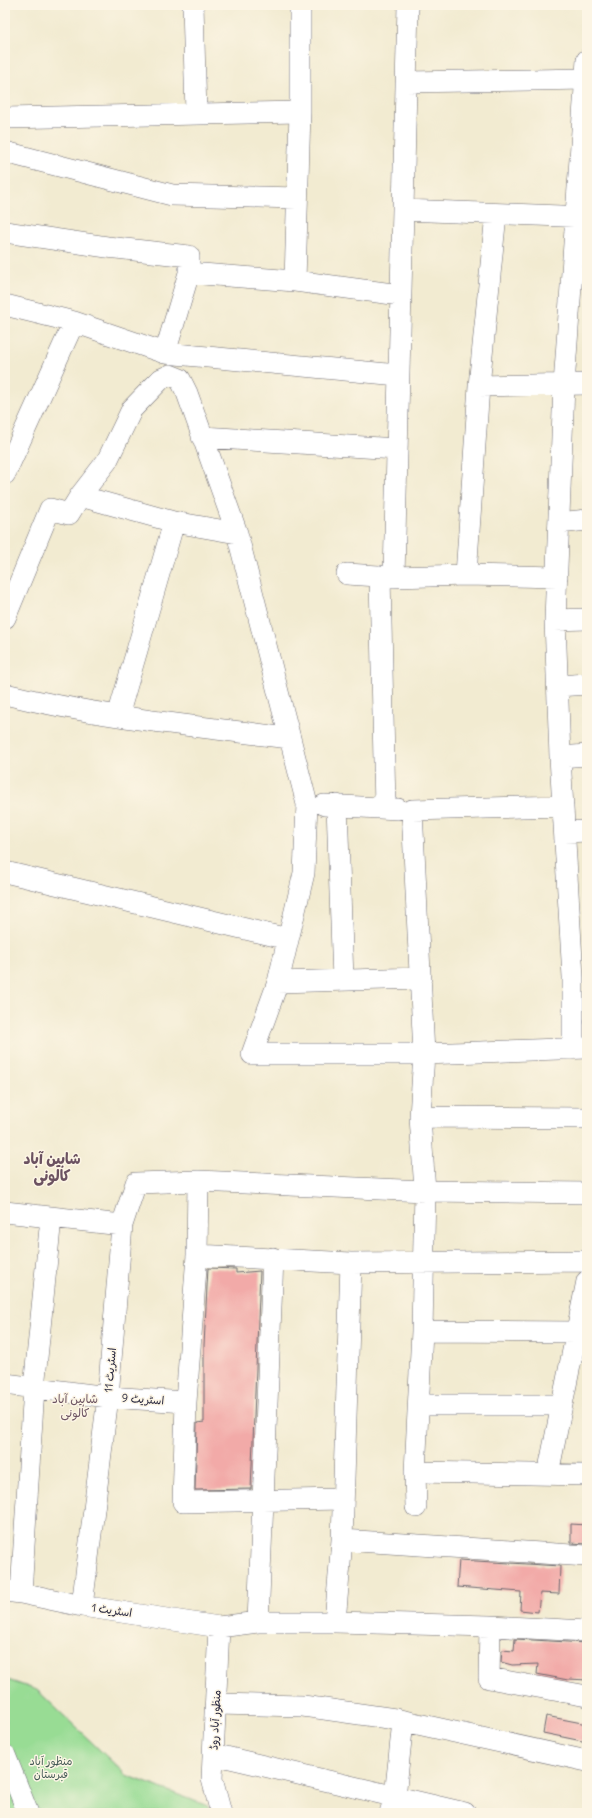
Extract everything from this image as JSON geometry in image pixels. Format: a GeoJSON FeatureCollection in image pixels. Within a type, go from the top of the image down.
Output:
{"type":"FeatureCollection","features":[{"type":"Feature","properties":{"kind":"street"},"geometry":{"type":"LineString","coordinates":[[193,5],[196,114]]}},
{"type":"Feature","properties":{"kind":"street"},"geometry":{"type":"LineString","coordinates":[[295,281],[300,112],[300,5]]}},
{"type":"Feature","properties":{"kind":"street"},"geometry":{"type":"LineString","coordinates":[[385,808],[387,576],[397,449],[408,5]]}},
{"type":"Feature","properties":{"kind":"street"},"geometry":{"type":"LineString","coordinates":[[5,618],[50,509],[69,514],[80,496],[107,461],[132,409],[161,379],[170,375],[180,379],[187,393],[237,533],[307,804],[304,873],[278,982],[252,1054],[424,1054],[580,1048],[578,905],[565,832],[560,757],[555,620],[564,385],[578,308],[586,70],[406,82]]}},
{"type":"Feature","properties":{"kind":"street"},"geometry":{"type":"LineString","coordinates":[[5,118],[300,112]]}},
{"type":"Feature","properties":{"kind":"street"},"geometry":{"type":"LineString","coordinates":[[5,152],[172,195],[298,198]]}},
{"type":"Feature","properties":{"kind":"street"},"geometry":{"type":"LineString","coordinates":[[403,210],[581,217]]}},
{"type":"Feature","properties":{"kind":"street"},"geometry":{"type":"LineString","coordinates":[[466,575],[479,386],[496,214]]}},
{"type":"Feature","properties":{"kind":"street"},"geometry":{"type":"LineString","coordinates":[[5,232],[107,247],[189,256],[189,273],[165,353]]}},
{"type":"Feature","properties":{"kind":"street"},"geometry":{"type":"LineString","coordinates":[[189,273],[295,281],[400,296]]}},
{"type":"Feature","properties":{"kind":"street"},"geometry":{"type":"LineString","coordinates":[[5,305],[74,322],[165,353],[398,375]]}},
{"type":"Feature","properties":{"kind":"street"},"geometry":{"type":"LineString","coordinates":[[5,474],[74,322]]}},
{"type":"Feature","properties":{"kind":"street"},"geometry":{"type":"LineString","coordinates":[[479,386],[587,384]]}},
{"type":"Feature","properties":{"kind":"street"},"geometry":{"type":"LineString","coordinates":[[202,437],[397,449]]}},
{"type":"Feature","properties":{"kind":"street"},"geometry":{"type":"LineString","coordinates":[[80,496],[174,522],[237,533]]}},
{"type":"Feature","properties":{"kind":"street"},"geometry":{"type":"LineString","coordinates":[[559,523],[587,520]]}},
{"type":"Feature","properties":{"kind":"street"},"geometry":{"type":"LineString","coordinates":[[118,716],[174,522]]}},
{"type":"Feature","properties":{"kind":"street"},"geometry":{"type":"LineString","coordinates":[[347,574],[387,576],[466,575],[557,577]]}},
{"type":"Feature","properties":{"kind":"street"},"geometry":{"type":"LineString","coordinates":[[555,620],[587,619]]}},
{"type":"Feature","properties":{"kind":"street"},"geometry":{"type":"LineString","coordinates":[[558,686],[587,684]]}},
{"type":"Feature","properties":{"kind":"street"},"geometry":{"type":"LineString","coordinates":[[5,694],[47,704],[118,716],[289,738]]}},
{"type":"Feature","properties":{"kind":"street"},"geometry":{"type":"LineString","coordinates":[[560,757],[587,755]]}},
{"type":"Feature","properties":{"kind":"street"},"geometry":{"type":"LineString","coordinates":[[307,804],[412,810],[563,806]]}},
{"type":"Feature","properties":{"kind":"street"},"geometry":{"type":"LineString","coordinates":[[337,805],[343,980]]}},
{"type":"Feature","properties":{"kind":"street"},"geometry":{"type":"LineString","coordinates":[[412,810],[424,1054],[420,1117],[425,1191],[422,1331],[414,1472],[416,1507]]}},
{"type":"Feature","properties":{"kind":"street"},"geometry":{"type":"LineString","coordinates":[[565,832],[587,831]]}},
{"type":"Feature","properties":{"kind":"street"},"geometry":{"type":"LineString","coordinates":[[5,872],[288,939]]}},
{"type":"Feature","properties":{"kind":"street"},"geometry":{"type":"LineString","coordinates":[[278,982],[421,978]]}},
{"type":"Feature","properties":{"kind":"street"},"geometry":{"type":"LineString","coordinates":[[420,1117],[587,1118]]}},
{"type":"Feature","properties":{"kind":"street"},"geometry":{"type":"LineString","coordinates":[[343,1499],[263,1502],[183,1502],[186,1402],[197,1255],[198,1181],[425,1191],[587,1193]]}},
{"type":"Feature","properties":{"kind":"street","name":"اسٹریٹ 11"},"geometry":{"type":"LineString","coordinates":[[82,1606],[108,1397],[122,1225],[136,1183],[198,1181]]}},
{"type":"Feature","properties":{"kind":"street"},"geometry":{"type":"LineString","coordinates":[[5,1212],[122,1225]]}},
{"type":"Feature","properties":{"kind":"street"},"geometry":{"type":"LineString","coordinates":[[13,1592],[51,1218]]}},
{"type":"Feature","properties":{"kind":"street"},"geometry":{"type":"LineString","coordinates":[[197,1255],[351,1263],[587,1261]]}},
{"type":"Feature","properties":{"kind":"street"},"geometry":{"type":"LineString","coordinates":[[258,1622],[273,1258]]}},
{"type":"Feature","properties":{"kind":"street"},"geometry":{"type":"LineString","coordinates":[[335,1622],[342,1540],[351,1263]]}},
{"type":"Feature","properties":{"kind":"street"},"geometry":{"type":"LineString","coordinates":[[548,1474],[587,1281]]}},
{"type":"Feature","properties":{"kind":"street"},"geometry":{"type":"LineString","coordinates":[[422,1331],[577,1332]]}},
{"type":"Feature","properties":{"kind":"street","name":"اسٹریٹ 9"},"geometry":{"type":"LineString","coordinates":[[5,1384],[108,1397],[186,1402]]}},
{"type":"Feature","properties":{"kind":"street"},"geometry":{"type":"LineString","coordinates":[[418,1405],[562,1405]]}},
{"type":"Feature","properties":{"kind":"street"},"geometry":{"type":"LineString","coordinates":[[414,1472],[587,1475]]}},
{"type":"Feature","properties":{"kind":"street"},"geometry":{"type":"LineString","coordinates":[[342,1540],[587,1556]]}},
{"type":"Feature","properties":{"kind":"street","name":"اسٹریٹ 1"},"geometry":{"type":"LineString","coordinates":[[13,1592],[82,1606],[219,1627],[258,1622],[335,1622],[587,1630]]}},
{"type":"Feature","properties":{"kind":"street"},"geometry":{"type":"LineString","coordinates":[[490,1626],[489,1678],[587,1696]]}},
{"type":"Feature","properties":{"kind":"street","name":"منظور آباد روڈ"},"geometry":{"type":"LineString","coordinates":[[219,1627],[212,1779],[221,1813]]}},
{"type":"Feature","properties":{"kind":"street"},"geometry":{"type":"LineString","coordinates":[[216,1704],[303,1706],[402,1721],[587,1761]]}},
{"type":"Feature","properties":{"kind":"street"},"geometry":{"type":"LineString","coordinates":[[392,1805],[402,1721]]}},
{"type":"Feature","properties":{"kind":"street"},"geometry":{"type":"LineString","coordinates":[[213,1754],[392,1805],[465,1813]]}},
{"type":"Feature","properties":{"kind":"street"},"geometry":{"type":"LineString","coordinates":[[5,1755],[28,1813]]}},
{"type":"Feature","properties":{"kind":"green space","name":"منظور آباد قبرستان"},"geometry":{"type":"Polygon","coordinates":[[[5,1679],[37,1690],[126,1775],[208,1806],[209,1813],[5,1813],[5,1679]]]}},
{"type":"Feature","properties":{"kind":"building"},"geometry":{"type":"Polygon","coordinates":[[[208,1268],[236,1269],[236,1273],[260,1271],[251,1489],[195,1490],[197,1423],[204,1422],[204,1345],[208,1268]]]}},
{"type":"Feature","properties":{"kind":"building"},"geometry":{"type":"Polygon","coordinates":[[[571,1524],[587,1525],[587,1544],[571,1543],[571,1524]]]}},
{"type":"Feature","properties":{"kind":"building"},"geometry":{"type":"Polygon","coordinates":[[[459,1560],[560,1566],[559,1594],[540,1593],[538,1612],[520,1610],[521,1592],[457,1587],[459,1560]]]}},
{"type":"Feature","properties":{"kind":"building"},"geometry":{"type":"Polygon","coordinates":[[[515,1639],[586,1643],[587,1680],[568,1680],[537,1674],[538,1664],[512,1665],[501,1662],[502,1650],[514,1651],[515,1639]]]}},
{"type":"Feature","properties":{"kind":"building"},"geometry":{"type":"Polygon","coordinates":[[[546,1716],[587,1724],[587,1742],[543,1733],[546,1716]]]}},
{"type":"Feature","properties":{"kind":"district","name":"شاہین آباد کالونی"},"geometry":{"type":"Point","coordinates":[52,1168]}},
{"type":"Feature","properties":{"kind":"district","name":"شاہین آباد کالونی"},"geometry":{"type":"Point","coordinates":[75,1406]}}]}
